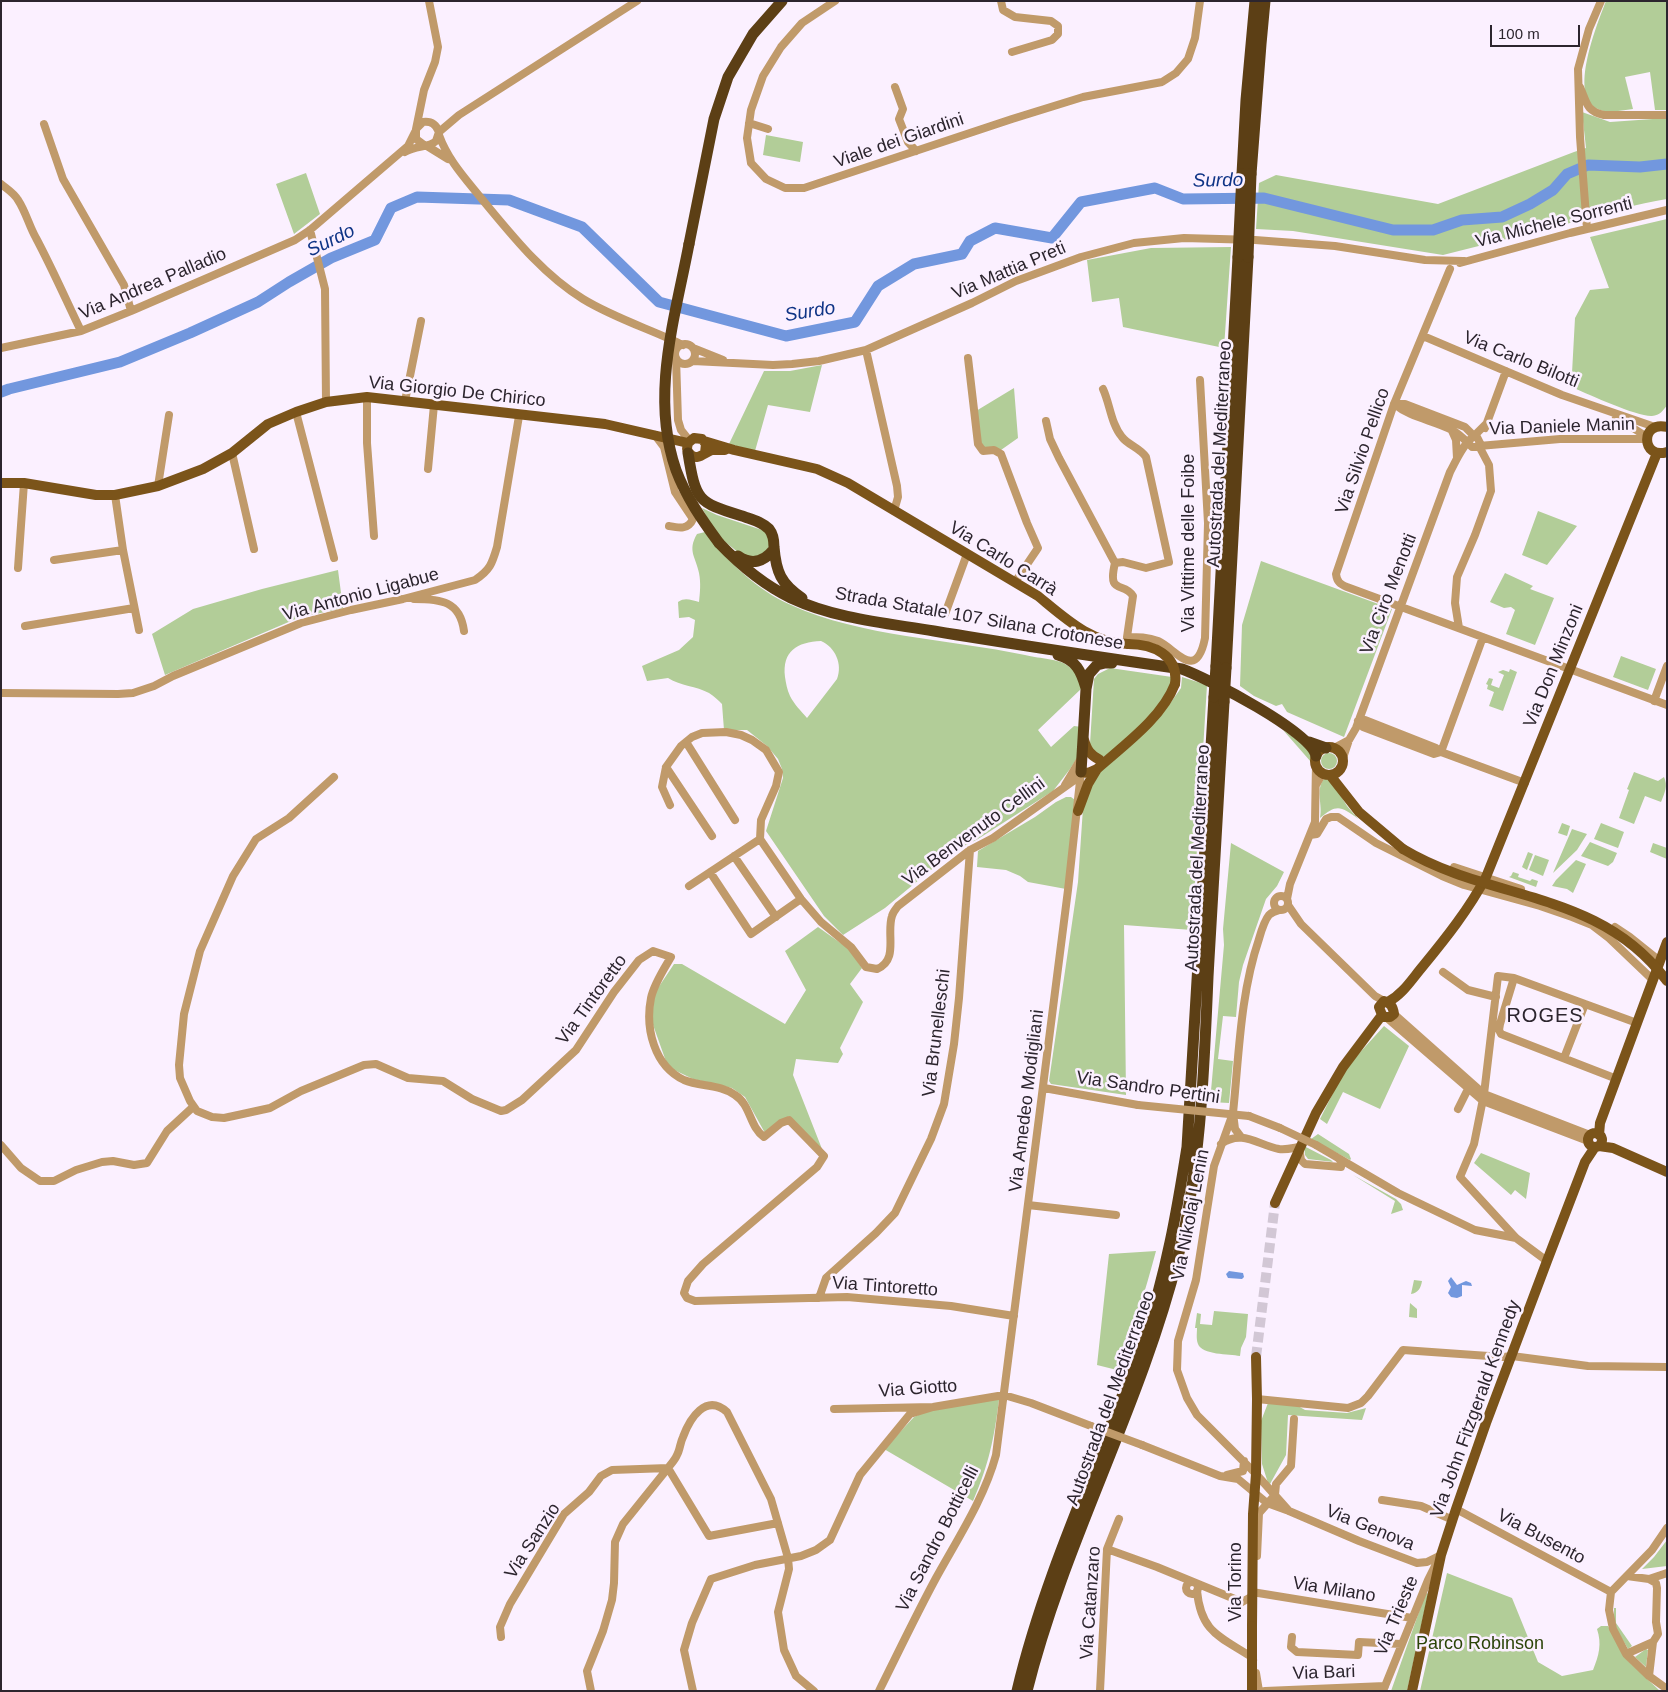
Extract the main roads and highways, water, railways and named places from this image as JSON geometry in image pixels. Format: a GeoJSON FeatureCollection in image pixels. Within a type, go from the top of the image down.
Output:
{"type":"FeatureCollection","features":[{"type":"Feature","properties":{"kind":"highway","name":"Strada Statale 107 Silana Crotonese"},"geometry":{"type":"LineString","coordinates":[[782,1],[753,34],[728,77],[714,119],[665,373],[665,420],[669,446],[677,472],[688,497],[702,520],[719,543],[736,561],[772,588],[818,608],[846,617],[1182,670],[1208,679],[1256,706],[1305,740],[1314,750],[1316,760]]}},
{"type":"Feature","properties":{"kind":"highway","name":"Autostrada del Mediterraneo"},"geometry":{"type":"LineString","coordinates":[[1022,1688],[1043,1600],[1145,1334],[1166,1261],[1176,1215],[1188,1137],[1221,667],[1247,174],[1247,90],[1255,1]]}},
{"type":"Feature","properties":{"kind":"highway","name":"Autostrada del Mediterraneo"},"geometry":{"type":"LineString","coordinates":[[1247,174],[1266,1]]}},
{"type":"Feature","properties":{"kind":"highway"},"geometry":{"type":"LineString","coordinates":[[694,447],[692,478],[697,492],[710,505],[759,522],[769,530],[774,537],[775,564],[778,573],[785,584],[795,593],[818,608]]}},
{"type":"Feature","properties":{"kind":"highway"},"geometry":{"type":"LineString","coordinates":[[719,543],[742,559],[750,562],[763,560],[774,549]]}},
{"type":"Feature","properties":{"kind":"highway"},"geometry":{"type":"LineString","coordinates":[[1014,645],[1062,656],[1074,663],[1080,670],[1086,689]]}},
{"type":"Feature","properties":{"kind":"highway"},"geometry":{"type":"LineString","coordinates":[[1081,772],[1086,689],[1090,674],[1097,666],[1105,663],[1138,663]]}},
{"type":"Feature","properties":{"kind":"highway","name":"Strada Statale 107 Silana Crotonese"},"geometry":{"type":"LineString","coordinates":[[1305,740],[1330,748]]}},
{"type":"Feature","properties":{"kind":"main road","name":"Via Giorgio De Chirico"},"geometry":{"type":"LineString","coordinates":[[1,483],[24,483],[96,495],[115,495],[158,486],[203,469],[232,453],[268,424],[296,412],[326,402],[367,397],[519,416],[605,424],[662,436],[694,447]]}},
{"type":"Feature","properties":{"kind":"main road"},"geometry":{"type":"LineString","coordinates":[[1662,425],[1650,431],[1647,438],[1650,448],[1662,452]]}},
{"type":"Feature","properties":{"kind":"main road","name":"Via Carlo Carrà"},"geometry":{"type":"LineString","coordinates":[[694,447],[712,450],[734,450],[817,469],[848,483],[1038,596],[1073,626],[1098,638],[1149,646],[1162,653],[1169,659],[1176,672],[1174,684],[1166,704],[1113,755],[1088,773],[1081,772]]}},
{"type":"Feature","properties":{"kind":"main road","name":"Via Don Minzoni"},"geometry":{"type":"LineString","coordinates":[[1275,1202],[1316,1113],[1343,1067],[1384,1008],[1399,996],[1429,960],[1474,900],[1480,889],[1662,452]]}},
{"type":"Feature","properties":{"kind":"main road"},"geometry":{"type":"LineString","coordinates":[[1078,811],[1088,784],[1099,765],[1087,751],[1084,740]]}},
{"type":"Feature","properties":{"kind":"main road"},"geometry":{"type":"LineString","coordinates":[[1332,773],[1342,766],[1343,758],[1338,750],[1330,748],[1320,751],[1316,760],[1319,770],[1332,773],[1364,817],[1403,849],[1428,863],[1446,870],[1572,909],[1599,922],[1627,940],[1648,959],[1667,981]]}},
{"type":"Feature","properties":{"kind":"main road","name":"Via John Fitzgerald Kennedy"},"geometry":{"type":"LineString","coordinates":[[1412,1691],[1441,1555],[1452,1520],[1547,1261],[1585,1162],[1596,1141],[1616,1079],[1667,942]]}},
{"type":"Feature","properties":{"kind":"main road"},"geometry":{"type":"LineString","coordinates":[[1660,962],[1667,971]]}},
{"type":"Feature","properties":{"kind":"main road"},"geometry":{"type":"LineString","coordinates":[[1596,1141],[1667,1172]]}},
{"type":"Feature","properties":{"kind":"main road","name":"Via Torino"},"geometry":{"type":"LineString","coordinates":[[1252,1691],[1253,1494],[1256,1474],[1258,1399],[1256,1356]]}},
{"type":"Feature","properties":{"kind":"water"},"geometry":{"type":"Polygon","coordinates":[[[1229,1271],[1243,1273],[1244,1277],[1242,1279],[1228,1278],[1226,1274],[1229,1271]]]}},
{"type":"Feature","properties":{"kind":"water"},"geometry":{"type":"Polygon","coordinates":[[[1451,1277],[1457,1285],[1466,1281],[1471,1283],[1472,1286],[1462,1285],[1462,1296],[1457,1298],[1451,1297],[1448,1293],[1451,1287],[1448,1281],[1451,1277]]]}},
{"type":"Feature","properties":{"kind":"waterway","name":"Surdo"},"geometry":{"type":"LineString","coordinates":[[1,392],[120,362],[258,302],[331,258],[375,240],[391,208],[417,197],[509,200],[582,227],[659,302],[786,336],[855,322],[878,286],[914,264],[962,254],[970,241],[995,228],[1052,238],[1081,202],[1155,188],[1183,199],[1264,198],[1393,230],[1433,230],[1462,220],[1502,217],[1530,204],[1553,190],[1567,174],[1588,165],[1640,167],[1667,164]]}},
{"type":"Feature","properties":{"kind":"tunnel"},"geometry":{"type":"LineString","coordinates":[[1256,1357],[1275,1203]]}},
{"type":"Feature","properties":{"kind":"district","name":"ROGES"},"geometry":{"type":"Point","coordinates":[1545,1016]}},
{"type":"Feature","properties":{"kind":"park label","name":"Parco Robinson"},"geometry":{"type":"Point","coordinates":[1480,1644]}}]}
